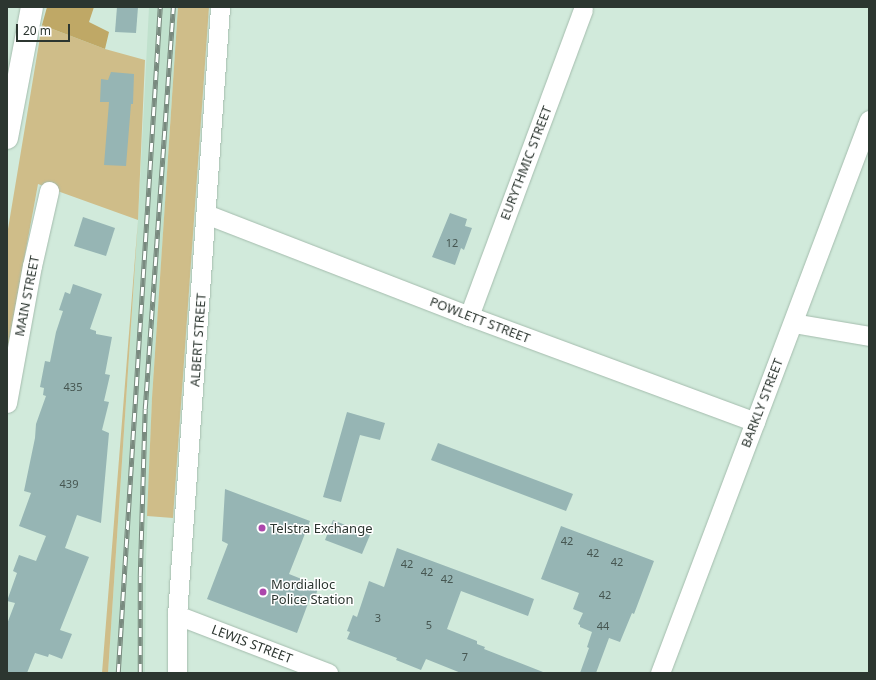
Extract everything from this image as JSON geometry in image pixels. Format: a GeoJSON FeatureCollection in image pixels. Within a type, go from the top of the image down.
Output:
{"type":"FeatureCollection","features":[{"type":"Feature","properties":{"kind":"highway"},"geometry":{"type":"LineString","coordinates":[[7,138],[32,7]]}},
{"type":"Feature","properties":{"kind":"street","name":"ALBERT STREET"},"geometry":{"type":"LineString","coordinates":[[177,673],[177,615],[220,7]]}},
{"type":"Feature","properties":{"kind":"street","name":"EURYTHMIC STREET"},"geometry":{"type":"LineString","coordinates":[[468,316],[583,10]]}},
{"type":"Feature","properties":{"kind":"street","name":"BARKLY STREET"},"geometry":{"type":"LineString","coordinates":[[660,673],[868,127]]}},
{"type":"Feature","properties":{"kind":"street","name":"MAIN STREET"},"geometry":{"type":"LineString","coordinates":[[7,403],[32,266],[49,191]]}},
{"type":"Feature","properties":{"kind":"street","name":"POWLETT STREET"},"geometry":{"type":"LineString","coordinates":[[206,214],[468,316],[755,422]]}},
{"type":"Feature","properties":{"kind":"street"},"geometry":{"type":"LineString","coordinates":[[793,323],[869,336]]}},
{"type":"Feature","properties":{"kind":"street","name":"LEWIS STREET"},"geometry":{"type":"LineString","coordinates":[[177,615],[328,673]]}},
{"type":"Feature","properties":{"kind":"shaded area"},"geometry":{"type":"Polygon","coordinates":[[[47,7],[94,7],[89,22],[109,32],[105,49],[42,25],[47,7]]]}},
{"type":"Feature","properties":{"kind":"shaded area"},"geometry":{"type":"Polygon","coordinates":[[[149,7],[178,7],[152,398],[146,560],[145,673],[108,673],[138,220],[149,7]]]}},
{"type":"Feature","properties":{"kind":"shaded area"},"geometry":{"type":"Polygon","coordinates":[[[178,7],[209,7],[173,518],[147,516],[152,398],[178,7]]]}},
{"type":"Feature","properties":{"kind":"shaded area"},"geometry":{"type":"Polygon","coordinates":[[[42,25],[105,49],[145,60],[138,220],[38,184],[7,353],[7,235],[42,25]]]}},
{"type":"Feature","properties":{"kind":"shaded area"},"geometry":{"type":"Polygon","coordinates":[[[138,220],[108,673],[102,673],[138,220]]]}},
{"type":"Feature","properties":{"kind":"building"},"geometry":{"type":"Polygon","coordinates":[[[117,7],[138,7],[136,33],[115,32],[117,7]]]}},
{"type":"Feature","properties":{"kind":"building"},"geometry":{"type":"Polygon","coordinates":[[[111,72],[134,74],[133,104],[131,104],[126,166],[104,165],[109,102],[100,102],[101,79],[108,80],[111,72]]]}},
{"type":"Feature","properties":{"kind":"building"},"geometry":{"type":"Polygon","coordinates":[[[450,213],[467,219],[465,226],[472,228],[464,250],[461,248],[455,265],[432,257],[450,213]]]}},
{"type":"Feature","properties":{"kind":"building"},"geometry":{"type":"Polygon","coordinates":[[[83,217],[115,228],[106,256],[74,246],[83,217]]]}},
{"type":"Feature","properties":{"kind":"building"},"geometry":{"type":"Polygon","coordinates":[[[73,284],[102,294],[90,329],[96,331],[96,334],[112,337],[105,374],[110,375],[104,401],[109,402],[102,430],[109,433],[101,523],[77,515],[65,548],[89,557],[60,630],[72,634],[62,659],[49,654],[48,657],[35,653],[27,673],[7,673],[7,624],[15,603],[7,601],[17,573],[13,571],[19,555],[36,561],[46,536],[19,526],[31,493],[24,491],[35,438],[36,424],[46,396],[43,395],[44,388],[40,387],[45,361],[50,362],[56,332],[63,311],[59,310],[65,292],[70,294],[73,284]]]}},
{"type":"Feature","properties":{"kind":"building"},"geometry":{"type":"Polygon","coordinates":[[[347,412],[385,423],[380,440],[360,435],[341,502],[323,497],[347,412]]]}},
{"type":"Feature","properties":{"kind":"building"},"geometry":{"type":"Polygon","coordinates":[[[438,443],[573,494],[566,511],[431,460],[438,443]]]}},
{"type":"Feature","properties":{"kind":"building"},"geometry":{"type":"Polygon","coordinates":[[[225,489],[310,521],[289,574],[319,586],[314,600],[310,598],[297,633],[207,599],[228,544],[222,541],[225,489]]]}},
{"type":"Feature","properties":{"kind":"building"},"geometry":{"type":"Polygon","coordinates":[[[333,520],[370,535],[362,554],[325,540],[333,520]]]}},
{"type":"Feature","properties":{"kind":"building"},"geometry":{"type":"Polygon","coordinates":[[[561,526],[654,561],[634,614],[632,613],[620,642],[609,638],[596,673],[580,673],[589,648],[587,647],[592,632],[580,627],[578,624],[583,613],[573,609],[579,593],[541,579],[561,526]]]}},
{"type":"Feature","properties":{"kind":"building"},"geometry":{"type":"Polygon","coordinates":[[[397,548],[534,599],[528,616],[461,591],[447,629],[477,641],[477,644],[485,647],[484,649],[543,673],[461,673],[426,659],[421,670],[396,660],[397,658],[347,639],[350,632],[347,631],[353,615],[357,617],[369,581],[384,587],[397,548]]]}},
{"type":"Feature","properties":{"kind":"railway"},"geometry":{"type":"LineString","coordinates":[[118,673],[160,7]]}},
{"type":"Feature","properties":{"kind":"railway"},"geometry":{"type":"LineString","coordinates":[[140,673],[140,576],[145,409],[173,7]]}},
{"type":"Feature","properties":{"kind":"place","name":"Telstra Exchange"},"geometry":{"type":"Point","coordinates":[262,528]}},
{"type":"Feature","properties":{"kind":"place","name":"Mordialloc Police Station"},"geometry":{"type":"Point","coordinates":[263,592]}}]}
